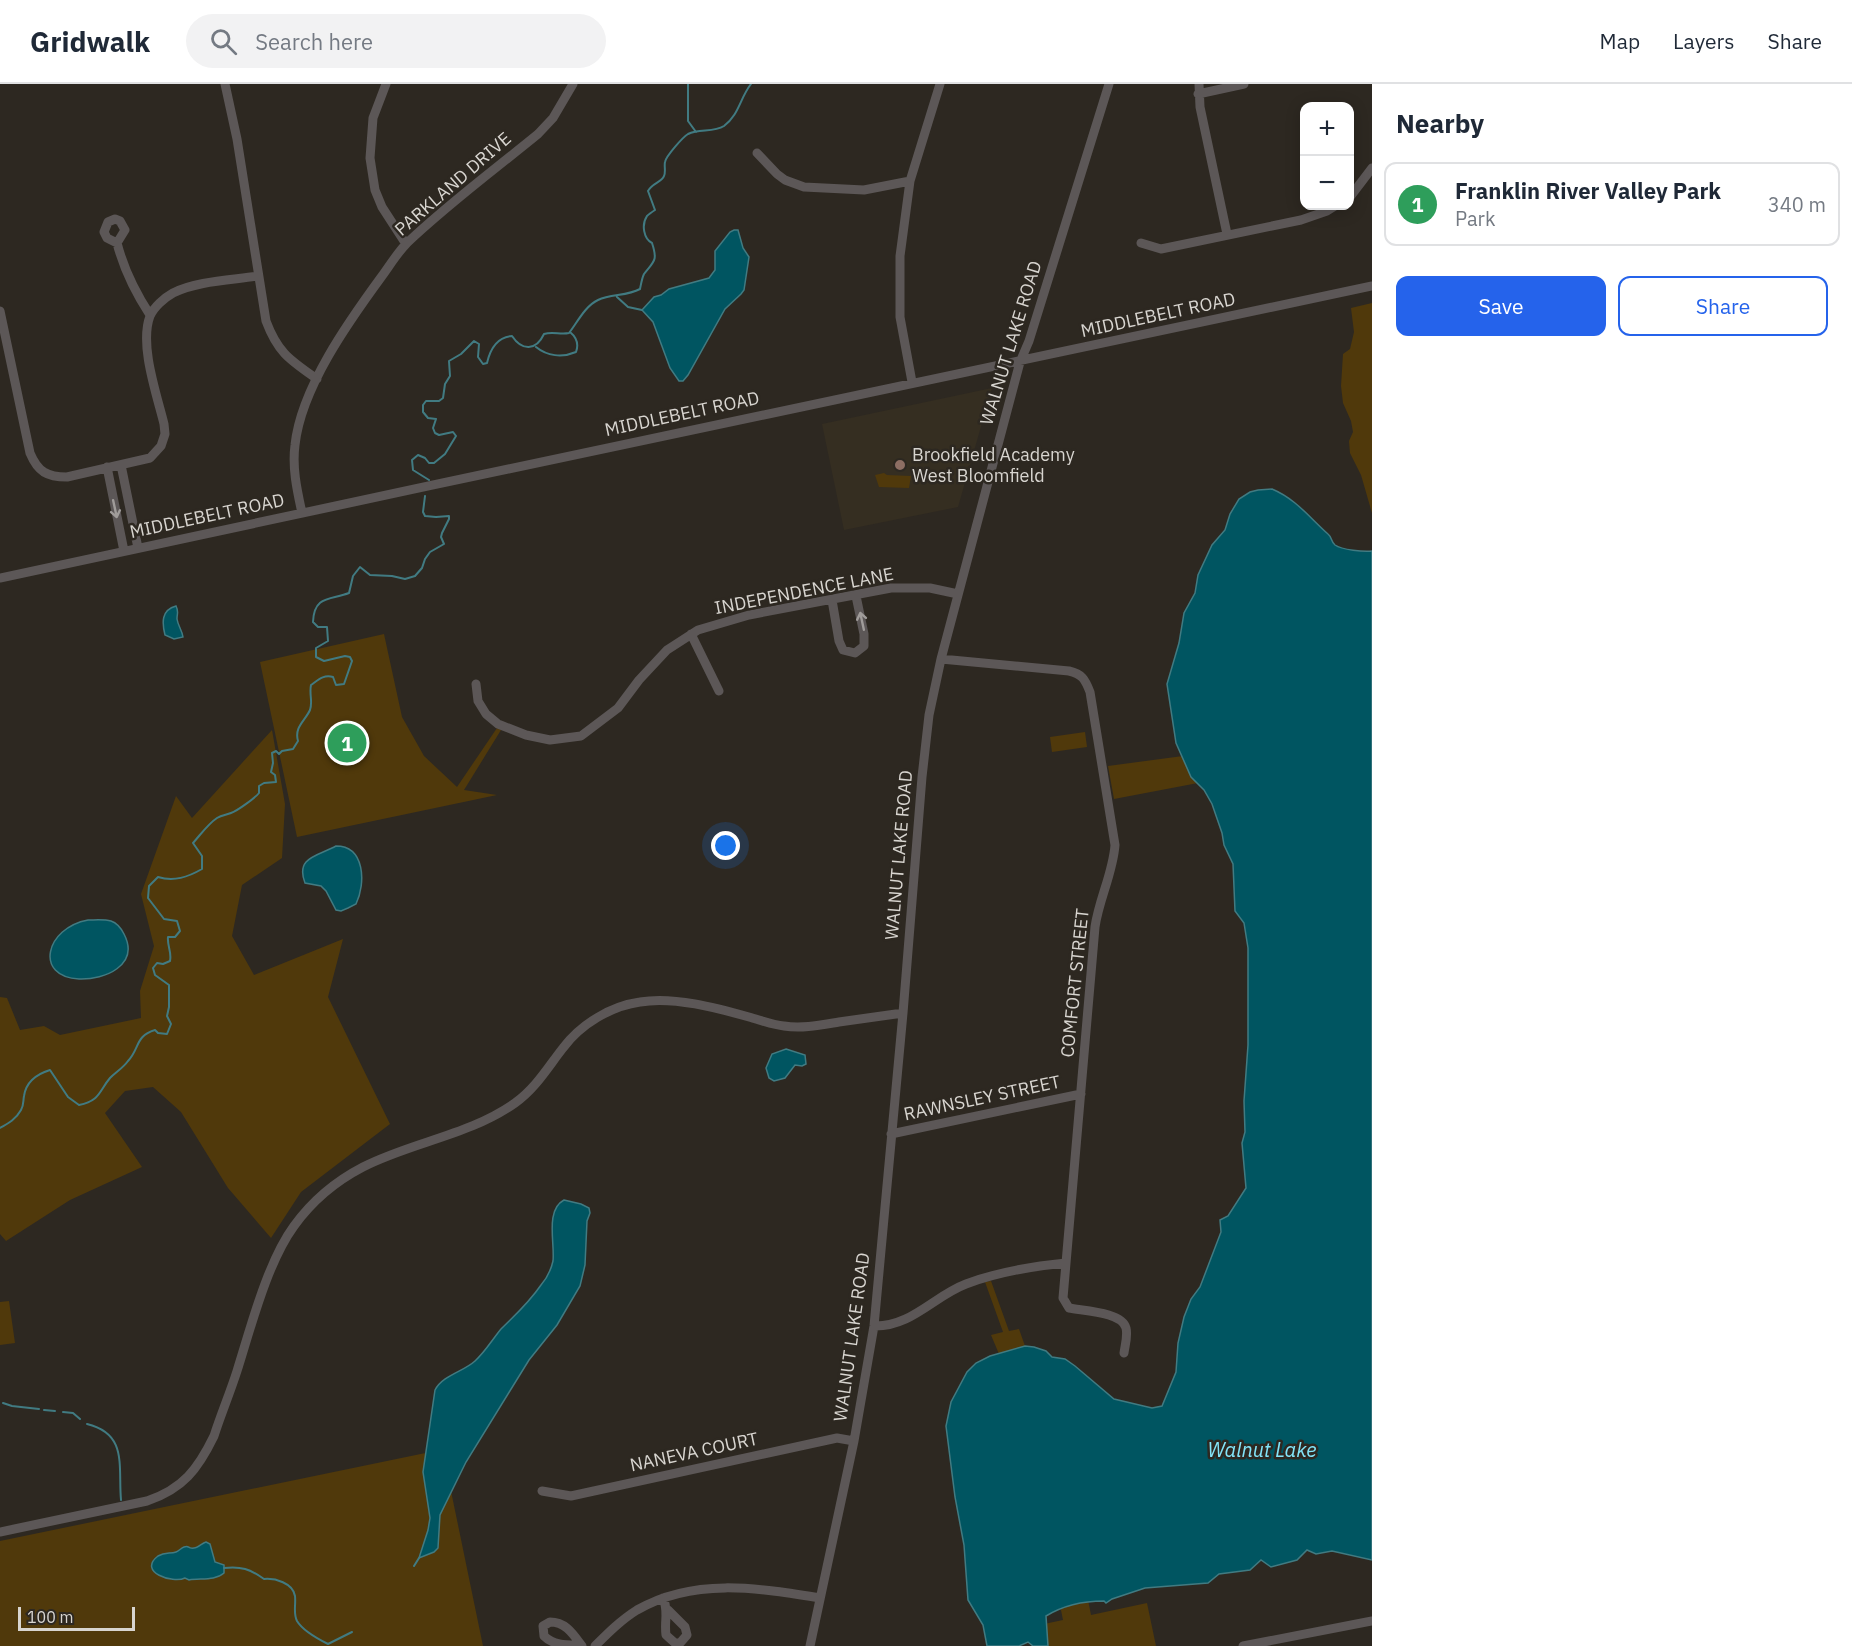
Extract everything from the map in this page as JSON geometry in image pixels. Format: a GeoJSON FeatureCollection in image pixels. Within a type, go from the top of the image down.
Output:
{"type":"FeatureCollection","features":[{"type":"Feature","properties":{"kind":"street"},"geometry":{"type":"LineString","coordinates":[[225,84],[237,139],[267,321],[274,341],[290,360],[317,379]]}},
{"type":"Feature","properties":{"kind":"street"},"geometry":{"type":"LineString","coordinates":[[386,84],[373,118],[370,158],[375,190],[382,207],[406,244]]}},
{"type":"Feature","properties":{"kind":"street","name":"PARKLAND DRIVE"},"geometry":{"type":"LineString","coordinates":[[302,513],[295,476],[295,444],[302,411],[354,313],[406,244],[538,134],[553,118],[573,84]]}},
{"type":"Feature","properties":{"kind":"street"},"geometry":{"type":"LineString","coordinates":[[912,382],[900,316],[900,256],[910,181],[940,84]]}},
{"type":"Feature","properties":{"kind":"street","name":"WALNUT LAKE ROAD"},"geometry":{"type":"LineString","coordinates":[[810,1646],[854,1441],[874,1326],[929,715],[941,659],[1020,362],[1029,341],[1109,84]]}},
{"type":"Feature","properties":{"kind":"street"},"geometry":{"type":"LineString","coordinates":[[1227,234],[1198,89],[1244,84]]}},
{"type":"Feature","properties":{"kind":"street"},"geometry":{"type":"LineString","coordinates":[[757,153],[784,180],[804,187],[864,190],[910,181]]}},
{"type":"Feature","properties":{"kind":"street"},"geometry":{"type":"LineString","coordinates":[[1354,192],[1372,168]]}},
{"type":"Feature","properties":{"kind":"street"},"geometry":{"type":"LineString","coordinates":[[1141,243],[1161,249],[1301,220],[1329,210]]}},
{"type":"Feature","properties":{"kind":"street"},"geometry":{"type":"LineString","coordinates":[[117,243],[123,268],[150,315]]}},
{"type":"Feature","properties":{"kind":"street"},"geometry":{"type":"LineString","coordinates":[[0,311],[30,453],[35,466],[44,474],[53,477],[67,477],[150,458],[161,446],[165,434],[147,342],[150,315],[157,305],[172,294],[187,288],[258,276]]}},
{"type":"Feature","properties":{"kind":"street","name":"MIDDLEBELT ROAD"},"geometry":{"type":"LineString","coordinates":[[0,578],[912,382],[1020,362],[1372,286]]}},
{"type":"Feature","properties":{"kind":"street"},"geometry":{"type":"LineString","coordinates":[[114,466],[138,548]]}},
{"type":"Feature","properties":{"kind":"street"},"geometry":{"type":"LineString","coordinates":[[114,466],[124,551]]}},
{"type":"Feature","properties":{"kind":"street","name":"INDEPENDENCE LANE"},"geometry":{"type":"LineString","coordinates":[[476,684],[478,701],[486,714],[498,724],[526,735],[550,740],[581,736],[618,708],[639,680],[667,650],[698,630],[749,615],[891,588],[930,588],[958,594]]}},
{"type":"Feature","properties":{"kind":"street"},"geometry":{"type":"LineString","coordinates":[[831,600],[843,651],[855,653],[864,646],[864,634],[856,596]]}},
{"type":"Feature","properties":{"kind":"street"},"geometry":{"type":"LineString","coordinates":[[691,634],[719,691]]}},
{"type":"Feature","properties":{"kind":"street","name":"COMFORT STREET"},"geometry":{"type":"LineString","coordinates":[[941,659],[1069,671],[1080,674],[1086,681],[1090,692],[1115,845],[1114,859],[1102,893],[1095,927],[1063,1298],[1069,1308],[1114,1316],[1122,1320],[1126,1328],[1124,1353]]}},
{"type":"Feature","properties":{"kind":"street"},"geometry":{"type":"LineString","coordinates":[[0,1532],[147,1501],[163,1496],[183,1482],[204,1455],[213,1436],[275,1262],[293,1227],[306,1212],[338,1182],[363,1167],[497,1115],[528,1093],[565,1045],[583,1027],[600,1016],[626,1005],[658,1000],[708,1007],[784,1026],[810,1027],[903,1013]]}},
{"type":"Feature","properties":{"kind":"street","name":"RAWNSLEY STREET"},"geometry":{"type":"LineString","coordinates":[[891,1134],[1081,1094]]}},
{"type":"Feature","properties":{"kind":"street"},"geometry":{"type":"LineString","coordinates":[[874,1326],[884,1326],[923,1311],[944,1295],[967,1283],[1066,1263]]}},
{"type":"Feature","properties":{"kind":"street","name":"NANEVA COURT"},"geometry":{"type":"LineString","coordinates":[[542,1491],[571,1496],[837,1438],[854,1441]]}},
{"type":"Feature","properties":{"kind":"street"},"geometry":{"type":"LineString","coordinates":[[595,1646],[637,1610],[684,1591],[716,1587],[781,1592],[820,1598]]}},
{"type":"Feature","properties":{"kind":"street"},"geometry":{"type":"LineString","coordinates":[[663,1598],[668,1610]]}},
{"type":"Feature","properties":{"kind":"street"},"geometry":{"type":"LineString","coordinates":[[1243,1646],[1372,1621]]}},
{"type":"Feature","properties":{"kind":"shaded area"},"geometry":{"type":"Polygon","coordinates":[[[1372,303],[1372,513],[1361,475],[1350,453],[1349,441],[1353,432],[1343,403],[1341,386],[1343,354],[1350,349],[1354,332],[1351,308],[1372,303]]]}},
{"type":"Feature","properties":{"kind":"shaded area","name":"Brookfield Academy West Bloomfield"},"geometry":{"type":"Polygon","coordinates":[[[992,388],[958,507],[844,530],[822,424],[992,388]]]}},
{"type":"Feature","properties":{"kind":"shaded area"},"geometry":{"type":"Polygon","coordinates":[[[884,473],[911,476],[909,488],[879,487],[875,475],[884,473]]]}},
{"type":"Feature","properties":{"kind":"shaded area"},"geometry":{"type":"Polygon","coordinates":[[[384,634],[402,717],[424,756],[457,787],[497,728],[501,730],[464,790],[497,795],[297,837],[260,662],[384,634]]]}},
{"type":"Feature","properties":{"kind":"shaded area"},"geometry":{"type":"Polygon","coordinates":[[[272,730],[285,804],[282,858],[242,885],[232,936],[254,975],[343,939],[328,997],[390,1124],[301,1192],[271,1238],[228,1188],[181,1112],[153,1087],[125,1091],[105,1113],[142,1167],[70,1200],[6,1241],[0,1234],[0,997],[7,998],[20,1030],[44,1026],[60,1035],[141,1018],[140,991],[154,946],[141,894],[176,796],[192,818],[272,730]]]}},
{"type":"Feature","properties":{"kind":"shaded area"},"geometry":{"type":"Polygon","coordinates":[[[1085,732],[1087,747],[1052,752],[1050,737],[1085,732]]]}},
{"type":"Feature","properties":{"kind":"shaded area"},"geometry":{"type":"Polygon","coordinates":[[[1183,756],[1191,777],[1198,783],[1114,799],[1108,766],[1183,756]]]}},
{"type":"Feature","properties":{"kind":"shaded area"},"geometry":{"type":"Polygon","coordinates":[[[991,1281],[1009,1331],[1019,1329],[1025,1346],[999,1354],[991,1335],[1003,1332],[985,1282],[991,1281]]]}},
{"type":"Feature","properties":{"kind":"shaded area"},"geometry":{"type":"Polygon","coordinates":[[[9,1301],[15,1343],[0,1345],[0,1302],[9,1301]]]}},
{"type":"Feature","properties":{"kind":"shaded area"},"geometry":{"type":"Polygon","coordinates":[[[440,1450],[450,1493],[451,1491],[483,1646],[0,1646],[0,1541],[440,1450]]]}},
{"type":"Feature","properties":{"kind":"shaded area"},"geometry":{"type":"Polygon","coordinates":[[[1084,1580],[1091,1615],[1147,1603],[1156,1646],[1032,1646],[1025,1628],[1063,1620],[1056,1585],[1084,1580]]]}},
{"type":"Feature","properties":{"kind":"water"},"geometry":{"type":"Polygon","coordinates":[[[734,230],[738,230],[743,248],[749,257],[744,290],[725,309],[688,375],[683,381],[679,381],[670,368],[653,322],[642,310],[654,297],[669,289],[709,278],[715,270],[715,251],[734,230]]]}},
{"type":"Feature","properties":{"kind":"water","name":"Walnut Lake"},"geometry":{"type":"Polygon","coordinates":[[[1272,489],[1302,509],[1329,535],[1335,545],[1353,550],[1372,551],[1372,1560],[1332,1551],[1316,1554],[1307,1550],[1297,1560],[1271,1567],[1261,1560],[1250,1570],[1219,1574],[1208,1583],[1145,1588],[1106,1603],[1104,1601],[1089,1602],[1060,1609],[1046,1616],[1048,1646],[1033,1646],[1028,1642],[1019,1646],[987,1646],[983,1625],[968,1600],[964,1545],[946,1426],[951,1402],[967,1372],[976,1363],[990,1356],[1025,1346],[1034,1347],[1046,1351],[1052,1357],[1065,1359],[1114,1399],[1152,1408],[1162,1406],[1176,1372],[1178,1343],[1184,1317],[1191,1299],[1200,1287],[1221,1232],[1220,1220],[1228,1216],[1246,1188],[1242,1143],[1245,1132],[1244,1101],[1248,1045],[1248,948],[1244,923],[1235,911],[1233,864],[1224,845],[1212,804],[1204,790],[1191,777],[1176,743],[1167,684],[1179,643],[1184,613],[1195,593],[1198,575],[1212,545],[1225,530],[1230,514],[1239,499],[1250,492],[1272,489]]]}},
{"type":"Feature","properties":{"kind":"water"},"geometry":{"type":"Polygon","coordinates":[[[176,606],[177,619],[183,637],[174,639],[165,635],[163,622],[165,614],[176,606]]]}},
{"type":"Feature","properties":{"kind":"water"},"geometry":{"type":"Polygon","coordinates":[[[336,846],[353,852],[361,867],[362,876],[356,904],[341,911],[336,910],[321,886],[305,883],[303,874],[303,868],[310,858],[336,846]]]}},
{"type":"Feature","properties":{"kind":"water"},"geometry":{"type":"Polygon","coordinates":[[[88,920],[108,920],[117,924],[128,945],[124,962],[99,977],[79,979],[65,976],[55,970],[51,962],[50,952],[54,942],[62,932],[88,920]]]}},
{"type":"Feature","properties":{"kind":"water"},"geometry":{"type":"Polygon","coordinates":[[[786,1049],[805,1055],[806,1064],[795,1065],[785,1078],[774,1081],[769,1078],[766,1068],[772,1054],[786,1049]]]}},
{"type":"Feature","properties":{"kind":"water"},"geometry":{"type":"Polygon","coordinates":[[[564,1200],[589,1208],[590,1213],[587,1221],[585,1265],[580,1286],[557,1325],[529,1360],[466,1462],[440,1515],[438,1548],[419,1558],[430,1518],[423,1472],[435,1390],[448,1377],[470,1365],[479,1357],[545,1280],[553,1261],[553,1219],[558,1205],[564,1200]]]}},
{"type":"Feature","properties":{"kind":"water"},"geometry":{"type":"Polygon","coordinates":[[[206,1542],[210,1544],[215,1562],[224,1565],[224,1573],[220,1576],[189,1580],[166,1578],[154,1572],[153,1562],[158,1556],[176,1552],[183,1547],[196,1548],[206,1542]]]}},
{"type":"Feature","properties":{"kind":"waterway"},"geometry":{"type":"LineString","coordinates":[[688,84],[688,121],[696,132]]}},
{"type":"Feature","properties":{"kind":"waterway"},"geometry":{"type":"LineString","coordinates":[[429,480],[413,470],[412,460],[418,455],[429,463],[434,463],[445,454],[456,436],[453,432],[439,435],[435,433],[433,428],[436,419],[428,418],[423,412],[423,405],[426,401],[439,401],[443,398],[445,384],[450,376],[449,361],[461,354],[474,341],[479,344],[478,357],[483,364],[487,363],[495,345],[507,337],[512,336],[520,344],[529,347],[537,344],[544,334],[569,333],[585,310],[593,303],[603,298],[640,289],[644,274],[655,257],[652,243],[645,235],[644,227],[647,216],[655,210],[648,191],[663,178],[666,159],[682,139],[692,132],[724,126],[733,117],[751,84]]}},
{"type":"Feature","properties":{"kind":"waterway"},"geometry":{"type":"LineString","coordinates":[[617,297],[628,307],[642,310]]}},
{"type":"Feature","properties":{"kind":"waterway"},"geometry":{"type":"LineString","coordinates":[[536,347],[555,355],[576,352],[576,341],[570,332]]}},
{"type":"Feature","properties":{"kind":"waterway"},"geometry":{"type":"LineString","coordinates":[[0,1128],[19,1113],[27,1087],[41,1074],[50,1070],[68,1097],[79,1105],[86,1103],[95,1098],[110,1078],[126,1063],[144,1036],[155,1030],[158,1033],[167,1034],[171,1024],[167,1016],[169,985],[155,975],[153,968],[157,963],[163,964],[170,961],[168,937],[175,937],[180,931],[177,921],[164,919],[148,898],[149,886],[158,877],[181,878],[202,869],[202,856],[193,843],[217,818],[234,812],[254,798],[259,793],[259,786],[276,782],[275,775],[271,772],[272,753],[276,751],[279,754],[282,751],[293,749],[298,741],[297,732],[311,707],[311,685],[327,676],[333,677],[336,685],[344,684],[352,661],[350,657],[345,656],[324,661],[316,657],[316,648],[328,641],[327,627],[318,627],[313,622],[317,607],[325,600],[349,593],[353,576],[360,567],[370,575],[405,579],[415,576],[430,552],[444,544],[441,537],[449,519],[449,516],[425,516],[423,512],[425,496]]}},
{"type":"Feature","properties":{"kind":"waterway"},"geometry":{"type":"LineString","coordinates":[[3,1403],[39,1409]]}},
{"type":"Feature","properties":{"kind":"waterway"},"geometry":{"type":"LineString","coordinates":[[44,1410],[55,1411]]}},
{"type":"Feature","properties":{"kind":"waterway"},"geometry":{"type":"LineString","coordinates":[[63,1412],[73,1413],[80,1419]]}},
{"type":"Feature","properties":{"kind":"waterway"},"geometry":{"type":"LineString","coordinates":[[87,1424],[109,1435],[115,1443],[120,1464],[121,1500]]}},
{"type":"Feature","properties":{"kind":"waterway"},"geometry":{"type":"LineString","coordinates":[[414,1566],[419,1558]]}},
{"type":"Feature","properties":{"kind":"waterway"},"geometry":{"type":"LineString","coordinates":[[224,1568],[245,1569],[264,1579],[273,1579],[287,1585],[294,1591],[297,1621],[315,1637],[328,1644],[352,1632]]}},
{"type":"Feature","properties":{"kind":"place","name":"Brookfield Academy West Bloomfield"},"geometry":{"type":"Point","coordinates":[900,465]}},
{"type":"Feature","properties":{"kind":"place","name":"Franklin River Valley Park"},"geometry":{"type":"Point","coordinates":[347,743]}}]}
